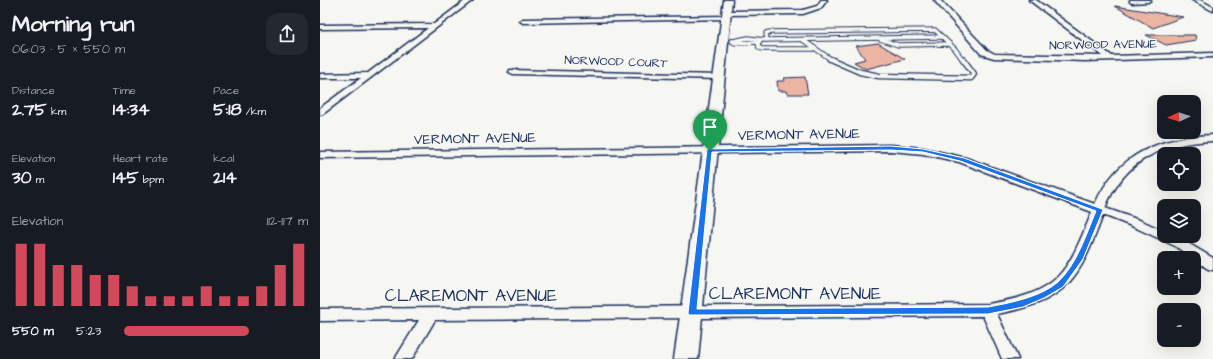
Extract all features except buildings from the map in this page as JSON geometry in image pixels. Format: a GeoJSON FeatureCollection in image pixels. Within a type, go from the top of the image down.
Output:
{"type":"FeatureCollection","features":[{"type":"Feature","properties":{"kind":"main road"},"geometry":{"type":"LineString","coordinates":[[686,359],[719,76],[728,40],[727,10]]}},
{"type":"Feature","properties":{"kind":"street"},"geometry":{"type":"LineString","coordinates":[[320,112],[470,0]]}},
{"type":"Feature","properties":{"kind":"street"},"geometry":{"type":"LineString","coordinates":[[523,21],[727,10],[803,12],[819,8],[824,0]]}},
{"type":"Feature","properties":{"kind":"street","name":"NORWOOD AVENUE"},"geometry":{"type":"LineString","coordinates":[[937,0],[984,52],[994,56],[1110,58],[1213,55]]}},
{"type":"Feature","properties":{"kind":"street"},"geometry":{"type":"LineString","coordinates":[[1032,0],[1110,58]]}},
{"type":"Feature","properties":{"kind":"street"},"geometry":{"type":"LineString","coordinates":[[1132,1],[1148,0]]}},
{"type":"Feature","properties":{"kind":"street"},"geometry":{"type":"LineString","coordinates":[[1195,0],[1213,8]]}},
{"type":"Feature","properties":{"kind":"street"},"geometry":{"type":"LineString","coordinates":[[320,27],[436,26]]}},
{"type":"Feature","properties":{"kind":"street","name":"NORWOOD COURT"},"geometry":{"type":"LineString","coordinates":[[513,72],[652,76],[719,76]]}},
{"type":"Feature","properties":{"kind":"street"},"geometry":{"type":"LineString","coordinates":[[320,76],[370,75]]}},
{"type":"Feature","properties":{"kind":"street"},"geometry":{"type":"LineString","coordinates":[[1100,210],[1110,186],[1118,175],[1140,156],[1162,146],[1213,138]]}},
{"type":"Feature","properties":{"kind":"street","name":"VERMONT AVENUE"},"geometry":{"type":"LineString","coordinates":[[320,155],[891,148],[923,151],[962,160],[1138,224],[1157,233]]}},
{"type":"Feature","properties":{"kind":"street","name":"CLAREMONT AVENUE"},"geometry":{"type":"LineString","coordinates":[[320,315],[988,310],[1020,305],[1041,296],[1060,285],[1079,259],[1100,210]]}},
{"type":"Feature","properties":{"kind":"street","name":"VERMONT AVENUE"},"geometry":{"type":"LineString","coordinates":[[1178,243],[1213,265]]}},
{"type":"Feature","properties":{"kind":"street"},"geometry":{"type":"LineString","coordinates":[[988,310],[1010,359]]}},
{"type":"Feature","properties":{"kind":"street"},"geometry":{"type":"LineString","coordinates":[[403,359],[431,314]]}},
{"type":"Feature","properties":{"kind":"lane"},"geometry":{"type":"LineString","coordinates":[[766,40],[766,33],[770,32],[937,30],[974,74],[971,78],[878,76],[856,70],[813,49],[803,40]]}},
{"type":"Feature","properties":{"kind":"lane"},"geometry":{"type":"LineString","coordinates":[[874,31],[878,38],[898,45],[950,44]]}},
{"type":"Feature","properties":{"kind":"lane"},"geometry":{"type":"LineString","coordinates":[[728,40],[737,38],[803,40],[942,37]]}},
{"type":"Feature","properties":{"kind":"lane"},"geometry":{"type":"LineString","coordinates":[[728,40],[735,42],[758,43],[766,40]]}},
{"type":"Feature","properties":{"kind":"lane"},"geometry":{"type":"LineString","coordinates":[[758,43],[759,48],[762,49],[813,49]]}},
{"type":"Feature","properties":{"kind":"route"},"geometry":{"type":"LineString","coordinates":[[891,148],[923,151],[962,160],[1100,210],[1079,259],[1060,285],[1041,296],[1020,305],[988,310],[692,313],[710,151],[891,148]]}}]}
